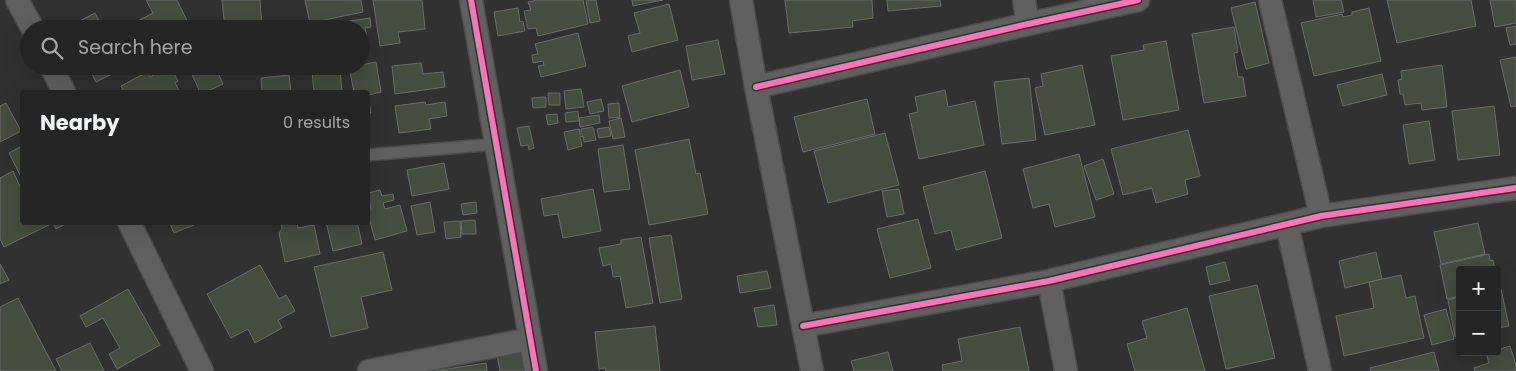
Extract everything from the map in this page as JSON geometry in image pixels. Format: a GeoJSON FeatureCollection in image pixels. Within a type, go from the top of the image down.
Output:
{"type":"FeatureCollection","features":[{"type":"Feature","properties":{"kind":"street"},"geometry":{"type":"LineString","coordinates":[[17,0],[28,20]]}},
{"type":"Feature","properties":{"kind":"street"},"geometry":{"type":"LineString","coordinates":[[471,0],[536,371]]}},
{"type":"Feature","properties":{"kind":"street"},"geometry":{"type":"LineString","coordinates":[[741,0],[756,87],[812,371]]}},
{"type":"Feature","properties":{"kind":"street"},"geometry":{"type":"LineString","coordinates":[[1024,0],[1028,24]]}},
{"type":"Feature","properties":{"kind":"street"},"geometry":{"type":"LineString","coordinates":[[756,87],[1138,0]]}},
{"type":"Feature","properties":{"kind":"street"},"geometry":{"type":"LineString","coordinates":[[1270,0],[1321,216]]}},
{"type":"Feature","properties":{"kind":"street"},"geometry":{"type":"LineString","coordinates":[[56,75],[63,90]]}},
{"type":"Feature","properties":{"kind":"street"},"geometry":{"type":"LineString","coordinates":[[803,326],[1049,281],[1321,216],[1516,188]]}},
{"type":"Feature","properties":{"kind":"street"},"geometry":{"type":"LineString","coordinates":[[130,225],[202,371]]}},
{"type":"Feature","properties":{"kind":"street"},"geometry":{"type":"LineString","coordinates":[[1287,225],[1320,371]]}},
{"type":"Feature","properties":{"kind":"street"},"geometry":{"type":"LineString","coordinates":[[1049,281],[1066,371]]}},
{"type":"Feature","properties":{"kind":"street"},"geometry":{"type":"LineString","coordinates":[[369,371],[530,339]]}},
{"type":"Feature","properties":{"kind":"lane"},"geometry":{"type":"LineString","coordinates":[[370,155],[496,144]]}},
{"type":"Feature","properties":{"kind":"building"},"geometry":{"type":"Polygon","coordinates":[[[146,0],[177,0],[187,20],[139,20],[153,13],[146,0]]]}},
{"type":"Feature","properties":{"kind":"building"},"geometry":{"type":"Polygon","coordinates":[[[222,0],[260,0],[262,20],[224,20],[222,0]]]}},
{"type":"Feature","properties":{"kind":"building"},"geometry":{"type":"Polygon","coordinates":[[[305,0],[361,0],[363,12],[324,20],[309,20],[305,0]]]}},
{"type":"Feature","properties":{"kind":"building"},"geometry":{"type":"Polygon","coordinates":[[[373,0],[422,0],[425,29],[398,32],[400,43],[380,46],[373,0]]]}},
{"type":"Feature","properties":{"kind":"building"},"geometry":{"type":"Polygon","coordinates":[[[537,0],[583,0],[588,24],[538,36],[536,28],[528,29],[524,11],[531,10],[528,2],[537,0]]]}},
{"type":"Feature","properties":{"kind":"building"},"geometry":{"type":"Polygon","coordinates":[[[586,0],[596,0],[600,21],[590,23],[586,0]]]}},
{"type":"Feature","properties":{"kind":"building"},"geometry":{"type":"Polygon","coordinates":[[[632,0],[663,0],[633,6],[632,0]]]}},
{"type":"Feature","properties":{"kind":"building"},"geometry":{"type":"Polygon","coordinates":[[[785,0],[872,0],[873,18],[852,21],[853,27],[789,33],[785,0]]]}},
{"type":"Feature","properties":{"kind":"building"},"geometry":{"type":"Polygon","coordinates":[[[887,0],[940,0],[941,6],[888,11],[887,0]]]}},
{"type":"Feature","properties":{"kind":"building"},"geometry":{"type":"Polygon","coordinates":[[[1313,0],[1341,0],[1344,12],[1316,17],[1313,0]]]}},
{"type":"Feature","properties":{"kind":"building"},"geometry":{"type":"Polygon","coordinates":[[[1387,0],[1471,0],[1476,26],[1397,43],[1387,0]]]}},
{"type":"Feature","properties":{"kind":"building"},"geometry":{"type":"Polygon","coordinates":[[[1490,0],[1516,0],[1516,23],[1495,27],[1490,0]]]}},
{"type":"Feature","properties":{"kind":"building"},"geometry":{"type":"Polygon","coordinates":[[[1255,2],[1269,63],[1246,69],[1231,8],[1255,2]]]}},
{"type":"Feature","properties":{"kind":"building"},"geometry":{"type":"Polygon","coordinates":[[[669,4],[678,40],[632,52],[628,36],[640,33],[634,13],[669,4]]]}},
{"type":"Feature","properties":{"kind":"building"},"geometry":{"type":"Polygon","coordinates":[[[518,8],[520,22],[523,21],[525,31],[498,36],[494,12],[518,8]]]}},
{"type":"Feature","properties":{"kind":"building"},"geometry":{"type":"Polygon","coordinates":[[[1369,8],[1381,61],[1314,76],[1301,23],[1342,14],[1343,17],[1352,15],[1352,12],[1369,8]]]}},
{"type":"Feature","properties":{"kind":"building"},"geometry":{"type":"Polygon","coordinates":[[[95,13],[98,20],[82,20],[95,13]]]}},
{"type":"Feature","properties":{"kind":"building"},"geometry":{"type":"Polygon","coordinates":[[[370,18],[371,27],[370,20],[356,20],[370,18]]]}},
{"type":"Feature","properties":{"kind":"building"},"geometry":{"type":"Polygon","coordinates":[[[1516,26],[1516,44],[1510,45],[1506,28],[1516,26]]]}},
{"type":"Feature","properties":{"kind":"building"},"geometry":{"type":"Polygon","coordinates":[[[1234,27],[1238,52],[1234,53],[1238,77],[1243,77],[1246,96],[1204,103],[1192,34],[1234,27]]]}},
{"type":"Feature","properties":{"kind":"building"},"geometry":{"type":"Polygon","coordinates":[[[578,33],[586,66],[541,77],[538,66],[544,65],[543,61],[533,63],[532,55],[538,54],[535,44],[578,33]]]}},
{"type":"Feature","properties":{"kind":"building"},"geometry":{"type":"Polygon","coordinates":[[[718,40],[725,74],[692,80],[686,46],[718,40]]]}},
{"type":"Feature","properties":{"kind":"building"},"geometry":{"type":"Polygon","coordinates":[[[1166,41],[1179,110],[1123,120],[1111,56],[1144,50],[1143,45],[1166,41]]]}},
{"type":"Feature","properties":{"kind":"building"},"geometry":{"type":"Polygon","coordinates":[[[1516,57],[1516,106],[1511,107],[1500,60],[1516,57]]]}},
{"type":"Feature","properties":{"kind":"building"},"geometry":{"type":"Polygon","coordinates":[[[376,62],[381,92],[370,95],[370,90],[354,90],[351,75],[370,75],[370,63],[376,62]]]}},
{"type":"Feature","properties":{"kind":"building"},"geometry":{"type":"Polygon","coordinates":[[[421,63],[423,74],[443,72],[445,87],[395,94],[392,66],[421,63]]]}},
{"type":"Feature","properties":{"kind":"building"},"geometry":{"type":"Polygon","coordinates":[[[1082,65],[1095,125],[1045,135],[1035,88],[1043,86],[1041,74],[1082,65]]]}},
{"type":"Feature","properties":{"kind":"building"},"geometry":{"type":"Polygon","coordinates":[[[1442,65],[1447,107],[1422,110],[1421,103],[1405,105],[1403,94],[1400,94],[1398,80],[1402,79],[1401,71],[1442,65]]]}},
{"type":"Feature","properties":{"kind":"building"},"geometry":{"type":"Polygon","coordinates":[[[680,70],[689,107],[632,122],[622,86],[680,70]]]}},
{"type":"Feature","properties":{"kind":"building"},"geometry":{"type":"Polygon","coordinates":[[[1382,74],[1387,95],[1343,106],[1337,85],[1382,74]]]}},
{"type":"Feature","properties":{"kind":"building"},"geometry":{"type":"Polygon","coordinates":[[[92,75],[110,75],[96,82],[92,75]]]}},
{"type":"Feature","properties":{"kind":"building"},"geometry":{"type":"Polygon","coordinates":[[[141,75],[149,75],[150,77],[154,75],[175,75],[178,81],[175,83],[179,90],[123,90],[121,86],[141,75]]]}},
{"type":"Feature","properties":{"kind":"building"},"geometry":{"type":"Polygon","coordinates":[[[192,75],[219,75],[223,84],[210,90],[199,90],[192,75]]]}},
{"type":"Feature","properties":{"kind":"building"},"geometry":{"type":"Polygon","coordinates":[[[289,75],[291,90],[262,90],[261,78],[289,75]]]}},
{"type":"Feature","properties":{"kind":"building"},"geometry":{"type":"Polygon","coordinates":[[[312,75],[341,75],[342,90],[314,90],[312,75]]]}},
{"type":"Feature","properties":{"kind":"building"},"geometry":{"type":"Polygon","coordinates":[[[1029,78],[1036,140],[1002,144],[994,82],[1029,78]]]}},
{"type":"Feature","properties":{"kind":"building"},"geometry":{"type":"Polygon","coordinates":[[[581,89],[584,107],[566,109],[564,91],[581,89]]]}},
{"type":"Feature","properties":{"kind":"building"},"geometry":{"type":"Polygon","coordinates":[[[945,90],[948,107],[975,101],[984,145],[919,159],[909,114],[918,112],[915,97],[945,90]]]}},
{"type":"Feature","properties":{"kind":"building"},"geometry":{"type":"Polygon","coordinates":[[[548,93],[560,93],[560,105],[549,105],[548,93]]]}},
{"type":"Feature","properties":{"kind":"building"},"geometry":{"type":"Polygon","coordinates":[[[546,97],[546,107],[533,108],[532,98],[546,97]]]}},
{"type":"Feature","properties":{"kind":"building"},"geometry":{"type":"Polygon","coordinates":[[[601,99],[604,111],[590,114],[587,102],[601,99]]]}},
{"type":"Feature","properties":{"kind":"building"},"geometry":{"type":"Polygon","coordinates":[[[867,99],[875,134],[803,152],[794,117],[867,99]]]}},
{"type":"Feature","properties":{"kind":"building"},"geometry":{"type":"Polygon","coordinates":[[[425,102],[426,105],[445,102],[447,116],[429,119],[431,129],[399,133],[395,106],[425,102]]]}},
{"type":"Feature","properties":{"kind":"building"},"geometry":{"type":"Polygon","coordinates":[[[6,103],[20,132],[0,142],[0,106],[6,103]]]}},
{"type":"Feature","properties":{"kind":"building"},"geometry":{"type":"Polygon","coordinates":[[[619,103],[620,117],[609,118],[608,104],[619,103]]]}},
{"type":"Feature","properties":{"kind":"building"},"geometry":{"type":"Polygon","coordinates":[[[1494,106],[1500,155],[1458,160],[1452,111],[1494,106]]]}},
{"type":"Feature","properties":{"kind":"building"},"geometry":{"type":"Polygon","coordinates":[[[578,111],[579,121],[566,122],[565,113],[578,111]]]}},
{"type":"Feature","properties":{"kind":"building"},"geometry":{"type":"Polygon","coordinates":[[[557,114],[558,123],[548,125],[546,115],[557,114]]]}},
{"type":"Feature","properties":{"kind":"building"},"geometry":{"type":"Polygon","coordinates":[[[599,115],[600,123],[580,127],[579,118],[599,115]]]}},
{"type":"Feature","properties":{"kind":"building"},"geometry":{"type":"Polygon","coordinates":[[[621,118],[625,137],[613,139],[609,121],[621,118]]]}},
{"type":"Feature","properties":{"kind":"building"},"geometry":{"type":"Polygon","coordinates":[[[1429,121],[1435,160],[1409,164],[1403,125],[1429,121]]]}},
{"type":"Feature","properties":{"kind":"building"},"geometry":{"type":"Polygon","coordinates":[[[529,126],[534,148],[529,150],[528,145],[521,146],[517,128],[529,126]]]}},
{"type":"Feature","properties":{"kind":"building"},"geometry":{"type":"Polygon","coordinates":[[[593,127],[596,140],[584,142],[583,136],[580,137],[582,146],[568,150],[564,132],[579,129],[580,134],[581,129],[593,127]]]}},
{"type":"Feature","properties":{"kind":"building"},"geometry":{"type":"Polygon","coordinates":[[[609,127],[611,136],[599,138],[597,129],[609,127]]]}},
{"type":"Feature","properties":{"kind":"building"},"geometry":{"type":"Polygon","coordinates":[[[1188,130],[1200,176],[1185,180],[1188,194],[1156,203],[1152,188],[1123,195],[1111,149],[1188,130]]]}},
{"type":"Feature","properties":{"kind":"building"},"geometry":{"type":"Polygon","coordinates":[[[885,133],[899,185],[828,203],[814,151],[885,133]]]}},
{"type":"Feature","properties":{"kind":"building"},"geometry":{"type":"Polygon","coordinates":[[[689,139],[696,174],[700,173],[708,214],[649,225],[635,150],[689,139]]]}},
{"type":"Feature","properties":{"kind":"building"},"geometry":{"type":"Polygon","coordinates":[[[623,145],[630,189],[604,192],[598,149],[623,145]]]}},
{"type":"Feature","properties":{"kind":"building"},"geometry":{"type":"Polygon","coordinates":[[[20,147],[20,175],[9,153],[20,147]]]}},
{"type":"Feature","properties":{"kind":"building"},"geometry":{"type":"Polygon","coordinates":[[[1079,154],[1095,217],[1055,227],[1049,204],[1033,208],[1023,169],[1079,154]]]}},
{"type":"Feature","properties":{"kind":"building"},"geometry":{"type":"Polygon","coordinates":[[[1103,159],[1114,194],[1096,200],[1084,166],[1103,159]]]}},
{"type":"Feature","properties":{"kind":"building"},"geometry":{"type":"Polygon","coordinates":[[[444,163],[449,189],[412,196],[407,170],[444,163]]]}},
{"type":"Feature","properties":{"kind":"building"},"geometry":{"type":"Polygon","coordinates":[[[13,171],[20,187],[20,225],[49,225],[4,247],[0,239],[0,178],[13,171]]]}},
{"type":"Feature","properties":{"kind":"building"},"geometry":{"type":"Polygon","coordinates":[[[985,171],[1002,238],[956,250],[951,230],[935,234],[923,187],[985,171]]]}},
{"type":"Feature","properties":{"kind":"building"},"geometry":{"type":"Polygon","coordinates":[[[593,189],[601,231],[563,238],[558,214],[544,216],[541,199],[593,189]]]}},
{"type":"Feature","properties":{"kind":"building"},"geometry":{"type":"Polygon","coordinates":[[[899,189],[904,214],[887,217],[882,191],[899,189]]]}},
{"type":"Feature","properties":{"kind":"building"},"geometry":{"type":"Polygon","coordinates":[[[380,190],[382,196],[393,194],[394,200],[383,203],[385,209],[400,205],[407,231],[375,240],[370,221],[370,192],[380,190]]]}},
{"type":"Feature","properties":{"kind":"building"},"geometry":{"type":"Polygon","coordinates":[[[430,202],[435,232],[417,235],[411,206],[430,202]]]}},
{"type":"Feature","properties":{"kind":"building"},"geometry":{"type":"Polygon","coordinates":[[[476,202],[477,213],[463,215],[461,204],[476,202]]]}},
{"type":"Feature","properties":{"kind":"building"},"geometry":{"type":"Polygon","coordinates":[[[918,219],[931,268],[890,278],[877,229],[918,219]]]}},
{"type":"Feature","properties":{"kind":"building"},"geometry":{"type":"Polygon","coordinates":[[[475,220],[476,234],[462,234],[461,221],[475,220]]]}},
{"type":"Feature","properties":{"kind":"building"},"geometry":{"type":"Polygon","coordinates":[[[460,221],[461,237],[446,239],[444,222],[460,221]]]}},
{"type":"Feature","properties":{"kind":"building"},"geometry":{"type":"Polygon","coordinates":[[[1478,223],[1485,254],[1441,264],[1434,232],[1478,223]]]}},
{"type":"Feature","properties":{"kind":"building"},"geometry":{"type":"Polygon","coordinates":[[[54,225],[63,225],[56,229],[54,225]]]}},
{"type":"Feature","properties":{"kind":"building"},"geometry":{"type":"Polygon","coordinates":[[[170,225],[194,225],[174,233],[170,225]]]}},
{"type":"Feature","properties":{"kind":"building"},"geometry":{"type":"Polygon","coordinates":[[[281,225],[297,225],[298,228],[314,225],[320,254],[285,262],[279,233],[282,229],[281,225]]]}},
{"type":"Feature","properties":{"kind":"building"},"geometry":{"type":"Polygon","coordinates":[[[327,225],[358,225],[362,244],[333,251],[327,225]]]}},
{"type":"Feature","properties":{"kind":"building"},"geometry":{"type":"Polygon","coordinates":[[[671,235],[682,299],[660,303],[649,238],[671,235]]]}},
{"type":"Feature","properties":{"kind":"building"},"geometry":{"type":"Polygon","coordinates":[[[641,237],[653,303],[626,308],[620,276],[613,277],[611,264],[603,266],[599,248],[621,244],[621,240],[641,237]]]}},
{"type":"Feature","properties":{"kind":"building"},"geometry":{"type":"Polygon","coordinates":[[[383,252],[392,290],[361,297],[368,328],[331,337],[314,267],[383,252]]]}},
{"type":"Feature","properties":{"kind":"building"},"geometry":{"type":"Polygon","coordinates":[[[1376,252],[1382,279],[1345,288],[1339,261],[1376,252]]]}},
{"type":"Feature","properties":{"kind":"building"},"geometry":{"type":"Polygon","coordinates":[[[1489,254],[1490,261],[1493,260],[1494,266],[1456,266],[1456,297],[1447,299],[1440,265],[1489,254]]]}},
{"type":"Feature","properties":{"kind":"building"},"geometry":{"type":"Polygon","coordinates":[[[1225,262],[1230,280],[1210,285],[1206,267],[1225,262]]]}},
{"type":"Feature","properties":{"kind":"building"},"geometry":{"type":"Polygon","coordinates":[[[0,264],[9,280],[0,284],[0,264]]]}},
{"type":"Feature","properties":{"kind":"building"},"geometry":{"type":"Polygon","coordinates":[[[260,265],[279,299],[286,295],[295,311],[278,320],[282,328],[255,343],[248,329],[231,338],[207,294],[260,265]]]}},
{"type":"Feature","properties":{"kind":"building"},"geometry":{"type":"Polygon","coordinates":[[[767,271],[771,288],[740,293],[737,276],[767,271]]]}},
{"type":"Feature","properties":{"kind":"building"},"geometry":{"type":"Polygon","coordinates":[[[1401,275],[1406,298],[1415,296],[1424,338],[1344,356],[1336,316],[1374,308],[1369,282],[1401,275]]]}},
{"type":"Feature","properties":{"kind":"building"},"geometry":{"type":"Polygon","coordinates":[[[1257,285],[1275,358],[1226,369],[1209,296],[1257,285]]]}},
{"type":"Feature","properties":{"kind":"building"},"geometry":{"type":"Polygon","coordinates":[[[128,289],[160,345],[117,369],[109,354],[120,348],[103,318],[86,327],[80,316],[128,289]]]}},
{"type":"Feature","properties":{"kind":"building"},"geometry":{"type":"Polygon","coordinates":[[[1501,289],[1509,326],[1501,327],[1501,289]]]}},
{"type":"Feature","properties":{"kind":"building"},"geometry":{"type":"Polygon","coordinates":[[[18,298],[56,371],[0,371],[0,307],[18,298]]]}},
{"type":"Feature","properties":{"kind":"building"},"geometry":{"type":"Polygon","coordinates":[[[1456,298],[1456,337],[1455,337],[1448,300],[1456,298]]]}},
{"type":"Feature","properties":{"kind":"building"},"geometry":{"type":"Polygon","coordinates":[[[774,305],[777,325],[758,327],[754,308],[774,305]]]}},
{"type":"Feature","properties":{"kind":"building"},"geometry":{"type":"Polygon","coordinates":[[[1187,308],[1205,371],[1135,371],[1127,344],[1147,338],[1142,321],[1187,308]]]}},
{"type":"Feature","properties":{"kind":"building"},"geometry":{"type":"Polygon","coordinates":[[[1446,309],[1454,339],[1432,345],[1424,315],[1446,309]]]}},
{"type":"Feature","properties":{"kind":"building"},"geometry":{"type":"Polygon","coordinates":[[[655,326],[660,371],[606,371],[605,368],[599,369],[595,332],[655,326]]]}},
{"type":"Feature","properties":{"kind":"building"},"geometry":{"type":"Polygon","coordinates":[[[1020,327],[1029,371],[943,371],[942,365],[962,361],[958,339],[1020,327]]]}},
{"type":"Feature","properties":{"kind":"building"},"geometry":{"type":"Polygon","coordinates":[[[90,343],[104,371],[62,371],[56,359],[90,343]]]}},
{"type":"Feature","properties":{"kind":"building"},"geometry":{"type":"Polygon","coordinates":[[[519,343],[524,371],[500,371],[497,355],[519,343]]]}},
{"type":"Feature","properties":{"kind":"building"},"geometry":{"type":"Polygon","coordinates":[[[1510,346],[1516,371],[1475,371],[1474,368],[1489,363],[1487,356],[1501,356],[1501,349],[1510,346]]]}},
{"type":"Feature","properties":{"kind":"building"},"geometry":{"type":"Polygon","coordinates":[[[888,352],[893,371],[854,371],[851,361],[888,352]]]}},
{"type":"Feature","properties":{"kind":"building"},"geometry":{"type":"Polygon","coordinates":[[[1434,352],[1439,371],[1371,371],[1370,368],[1434,352]]]}},
{"type":"Feature","properties":{"kind":"building"},"geometry":{"type":"Polygon","coordinates":[[[486,363],[487,371],[434,371],[486,363]]]}},
{"type":"Feature","properties":{"kind":"cycle path"},"geometry":{"type":"LineString","coordinates":[[471,0],[536,371]]}},
{"type":"Feature","properties":{"kind":"cycle path"},"geometry":{"type":"LineString","coordinates":[[756,87],[1138,0]]}},
{"type":"Feature","properties":{"kind":"cycle path"},"geometry":{"type":"LineString","coordinates":[[803,326],[1049,281],[1321,216],[1516,188]]}}]}
